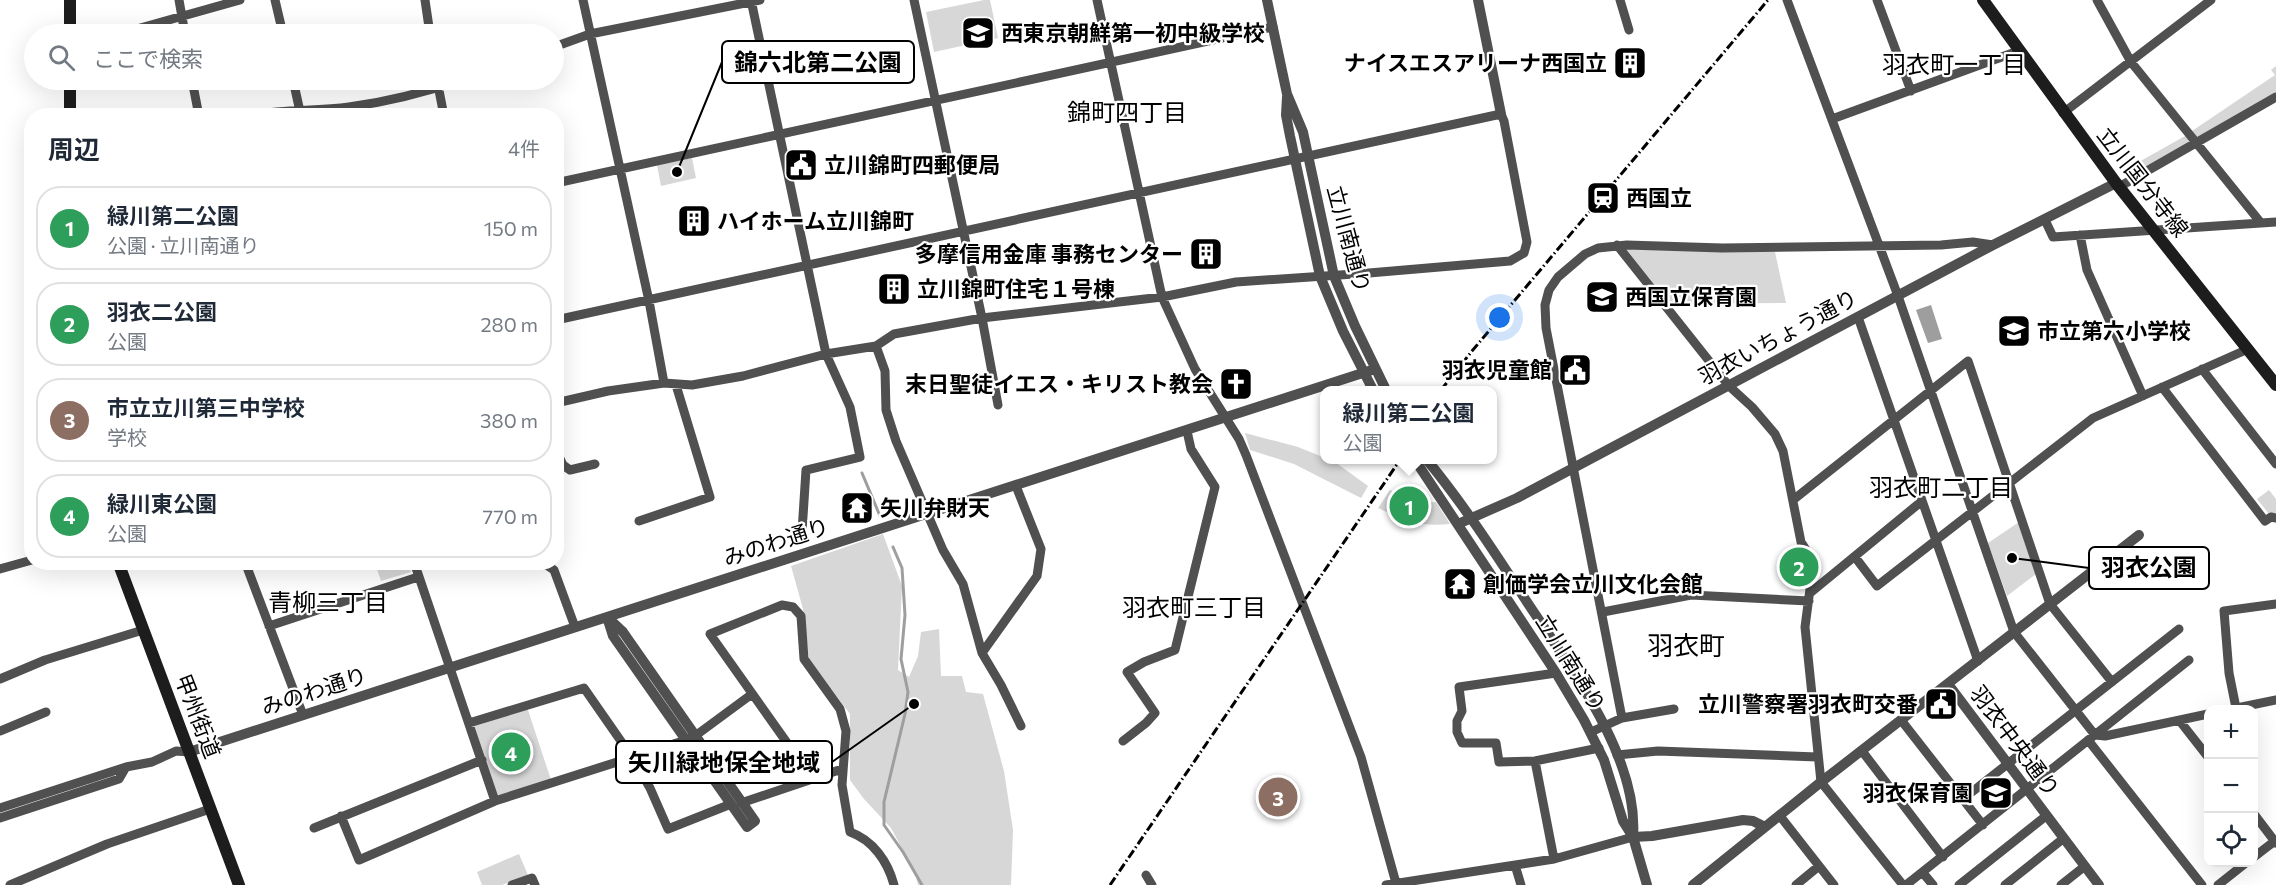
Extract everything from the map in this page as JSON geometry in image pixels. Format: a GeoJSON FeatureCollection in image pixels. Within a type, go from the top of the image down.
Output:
{"type":"FeatureCollection","features":[{"type":"Feature","properties":{"kind":"main road"},"geometry":{"type":"LineString","coordinates":[[70,0],[70,24]]}},
{"type":"Feature","properties":{"kind":"main road","name":"立川国分寺線"},"geometry":{"type":"LineString","coordinates":[[1983,0],[2063,113],[2276,385]]}},
{"type":"Feature","properties":{"kind":"main road"},"geometry":{"type":"LineString","coordinates":[[70,90],[70,108]]}},
{"type":"Feature","properties":{"kind":"main road","name":"甲州街道"},"geometry":{"type":"LineString","coordinates":[[121,570],[239,885]]}},
{"type":"Feature","properties":{"kind":"street"},"geometry":{"type":"LineString","coordinates":[[179,0],[183,24]]}},
{"type":"Feature","properties":{"kind":"street"},"geometry":{"type":"LineString","coordinates":[[156,24],[240,0]]}},
{"type":"Feature","properties":{"kind":"street"},"geometry":{"type":"LineString","coordinates":[[275,0],[281,24]]}},
{"type":"Feature","properties":{"kind":"street"},"geometry":{"type":"LineString","coordinates":[[425,0],[429,24]]}},
{"type":"Feature","properties":{"kind":"street"},"geometry":{"type":"LineString","coordinates":[[582,0],[649,301],[664,383]]}},
{"type":"Feature","properties":{"kind":"street"},"geometry":{"type":"LineString","coordinates":[[914,0],[937,101],[998,405]]}},
{"type":"Feature","properties":{"kind":"street"},"geometry":{"type":"LineString","coordinates":[[1097,0],[1162,297],[1195,369],[1246,454],[1361,757],[1393,884],[1554,859],[1633,837],[1652,836],[1743,820],[1753,821],[1765,827]]}},
{"type":"Feature","properties":{"kind":"street","name":"立川南通り"},"geometry":{"type":"LineString","coordinates":[[1267,0],[1287,94],[1303,132],[1334,276],[1384,386]]}},
{"type":"Feature","properties":{"kind":"street"},"geometry":{"type":"LineString","coordinates":[[564,401],[609,391],[664,383],[692,385],[743,376],[826,354],[876,346],[894,334],[982,318],[1162,297],[1236,282],[1510,261],[1524,253],[1527,234],[1478,0]]}},
{"type":"Feature","properties":{"kind":"street"},"geometry":{"type":"LineString","coordinates":[[1620,0],[1629,30]]}},
{"type":"Feature","properties":{"kind":"street"},"geometry":{"type":"LineString","coordinates":[[1876,0],[1911,91]]}},
{"type":"Feature","properties":{"kind":"street"},"geometry":{"type":"LineString","coordinates":[[2097,0],[2131,62],[2261,223]]}},
{"type":"Feature","properties":{"kind":"street"},"geometry":{"type":"LineString","coordinates":[[2063,113],[2211,0]]}},
{"type":"Feature","properties":{"kind":"street"},"geometry":{"type":"LineString","coordinates":[[564,43],[590,34],[754,1],[826,354],[850,407],[860,458],[806,470],[802,532]]}},
{"type":"Feature","properties":{"kind":"street"},"geometry":{"type":"LineString","coordinates":[[1789,1],[1898,296],[2014,632],[2075,710],[2092,738],[2202,885]]}},
{"type":"Feature","properties":{"kind":"street"},"geometry":{"type":"LineString","coordinates":[[564,182],[621,171],[1273,27]]}},
{"type":"Feature","properties":{"kind":"street"},"geometry":{"type":"LineString","coordinates":[[1832,119],[2018,51]]}},
{"type":"Feature","properties":{"kind":"street"},"geometry":{"type":"LineString","coordinates":[[194,90],[197,108]]}},
{"type":"Feature","properties":{"kind":"street"},"geometry":{"type":"LineString","coordinates":[[295,90],[299,108]]}},
{"type":"Feature","properties":{"kind":"street"},"geometry":{"type":"LineString","coordinates":[[349,108],[413,90]]}},
{"type":"Feature","properties":{"kind":"street"},"geometry":{"type":"LineString","coordinates":[[439,90],[443,108]]}},
{"type":"Feature","properties":{"kind":"street","name":"立川南通り"},"geometry":{"type":"LineString","coordinates":[[1287,94],[1286,115],[1320,276],[1371,386]]}},
{"type":"Feature","properties":{"kind":"street"},"geometry":{"type":"LineString","coordinates":[[2118,185],[2198,144],[2275,100]]}},
{"type":"Feature","properties":{"kind":"street"},"geometry":{"type":"LineString","coordinates":[[564,318],[1501,114]]}},
{"type":"Feature","properties":{"kind":"street","name":"羽衣いちょう通り"},"geometry":{"type":"LineString","coordinates":[[1458,524],[1517,498],[1993,245],[2118,185]]}},
{"type":"Feature","properties":{"kind":"street"},"geometry":{"type":"LineString","coordinates":[[2045,220],[2054,237],[2276,222]]}},
{"type":"Feature","properties":{"kind":"street"},"geometry":{"type":"LineString","coordinates":[[2080,235],[2087,270],[2143,396]]}},
{"type":"Feature","properties":{"kind":"street"},"geometry":{"type":"LineString","coordinates":[[1622,718],[1547,336],[1545,305],[1549,290],[1558,277],[1585,254],[1598,248],[1617,245],[1722,248],[1973,242],[1993,245]]}},
{"type":"Feature","properties":{"kind":"street"},"geometry":{"type":"LineString","coordinates":[[1617,245],[1729,386],[1752,407],[1775,434],[1783,451],[1801,542],[1813,566],[1805,627],[1821,782],[1905,885],[2189,660]]}},
{"type":"Feature","properties":{"kind":"street"},"geometry":{"type":"LineString","coordinates":[[1858,317],[1978,661]]}},
{"type":"Feature","properties":{"kind":"street"},"geometry":{"type":"LineString","coordinates":[[876,346],[885,371],[886,410],[891,427],[943,550],[963,584],[982,653],[1002,685],[1021,726]]}},
{"type":"Feature","properties":{"kind":"street"},"geometry":{"type":"LineString","coordinates":[[1855,556],[1877,586],[2093,418],[2248,349]]}},
{"type":"Feature","properties":{"kind":"street"},"geometry":{"type":"LineString","coordinates":[[1793,500],[1968,361],[2050,604],[2112,682]]}},
{"type":"Feature","properties":{"kind":"street","name":"みのわ通り"},"geometry":{"type":"LineString","coordinates":[[1326,386],[1375,369]]}},
{"type":"Feature","properties":{"kind":"street"},"geometry":{"type":"LineString","coordinates":[[2202,369],[2276,464]]}},
{"type":"Feature","properties":{"kind":"street"},"geometry":{"type":"LineString","coordinates":[[639,521],[710,497],[676,385]]}},
{"type":"Feature","properties":{"kind":"street"},"geometry":{"type":"LineString","coordinates":[[2162,387],[2265,521],[2276,518]]}},
{"type":"Feature","properties":{"kind":"street","name":"みのわ通り"},"geometry":{"type":"LineString","coordinates":[[189,752],[1320,388]]}},
{"type":"Feature","properties":{"kind":"street"},"geometry":{"type":"LineString","coordinates":[[1123,741],[1155,713],[1127,672],[1144,662],[1175,650],[1215,487],[1191,448],[1187,431]]}},
{"type":"Feature","properties":{"kind":"street"},"geometry":{"type":"LineString","coordinates":[[564,466],[570,470],[595,464]]}},
{"type":"Feature","properties":{"kind":"street","name":"立川南通り"},"geometry":{"type":"LineString","coordinates":[[1418,464],[1556,673],[1591,732],[1599,748],[1623,821],[1633,837],[1647,885]]}},
{"type":"Feature","properties":{"kind":"street","name":"立川南通り"},"geometry":{"type":"LineString","coordinates":[[1431,464],[1471,517],[1569,666],[1604,726],[1627,786],[1634,818],[1633,837]]}},
{"type":"Feature","properties":{"kind":"street"},"geometry":{"type":"LineString","coordinates":[[982,653],[1037,576],[1041,549],[1016,486]]}},
{"type":"Feature","properties":{"kind":"street"},"geometry":{"type":"LineString","coordinates":[[1603,612],[1691,595],[1809,597],[1922,501]]}},
{"type":"Feature","properties":{"kind":"street","name":"羽衣中央通り"},"geometry":{"type":"LineString","coordinates":[[2099,885],[1948,684],[2139,535]]}},
{"type":"Feature","properties":{"kind":"street"},"geometry":{"type":"LineString","coordinates":[[0,569],[24,562]]}},
{"type":"Feature","properties":{"kind":"street"},"geometry":{"type":"LineString","coordinates":[[248,570],[303,715]]}},
{"type":"Feature","properties":{"kind":"street"},"geometry":{"type":"LineString","coordinates":[[416,570],[495,801]]}},
{"type":"Feature","properties":{"kind":"street"},"geometry":{"type":"LineString","coordinates":[[554,570],[575,627]]}},
{"type":"Feature","properties":{"kind":"street"},"geometry":{"type":"LineString","coordinates":[[268,626],[418,577]]}},
{"type":"Feature","properties":{"kind":"street"},"geometry":{"type":"LineString","coordinates":[[2231,705],[2224,611],[2276,604]]}},
{"type":"Feature","properties":{"kind":"street"},"geometry":{"type":"LineString","coordinates":[[812,778],[710,634],[782,606],[794,607],[801,616],[804,659],[840,709],[846,731],[842,785],[849,832],[868,841],[890,869],[894,885]]}},
{"type":"Feature","properties":{"kind":"street"},"geometry":{"type":"LineString","coordinates":[[607,617],[622,632],[690,738],[736,804]]}},
{"type":"Feature","properties":{"kind":"street"},"geometry":{"type":"LineString","coordinates":[[1963,799],[2180,629]]}},
{"type":"Feature","properties":{"kind":"street"},"geometry":{"type":"LineString","coordinates":[[0,679],[45,660],[143,630]]}},
{"type":"Feature","properties":{"kind":"street"},"geometry":{"type":"LineString","coordinates":[[1556,673],[1459,687],[1462,711],[1457,721],[1457,732],[1462,743],[1496,743],[1499,762],[1535,761],[1599,748]]}},
{"type":"Feature","properties":{"kind":"street"},"geometry":{"type":"LineString","coordinates":[[1693,885],[1948,684]]}},
{"type":"Feature","properties":{"kind":"street"},"geometry":{"type":"LineString","coordinates":[[469,723],[584,687],[632,757],[650,788],[668,829],[842,769]]}},
{"type":"Feature","properties":{"kind":"street"},"geometry":{"type":"LineString","coordinates":[[341,816],[359,860],[495,801],[690,738],[752,694]]}},
{"type":"Feature","properties":{"kind":"street"},"geometry":{"type":"LineString","coordinates":[[2256,705],[2275,702]]}},
{"type":"Feature","properties":{"kind":"street"},"geometry":{"type":"LineString","coordinates":[[1591,732],[1622,718],[1674,709]]}},
{"type":"Feature","properties":{"kind":"street"},"geometry":{"type":"LineString","coordinates":[[0,732],[46,712]]}},
{"type":"Feature","properties":{"kind":"street"},"geometry":{"type":"LineString","coordinates":[[2092,738],[2204,715]]}},
{"type":"Feature","properties":{"kind":"street"},"geometry":{"type":"LineString","coordinates":[[1901,720],[1983,825]]}},
{"type":"Feature","properties":{"kind":"street"},"geometry":{"type":"LineString","coordinates":[[2179,720],[2204,752]]}},
{"type":"Feature","properties":{"kind":"street"},"geometry":{"type":"LineString","coordinates":[[0,818],[126,767],[152,762],[176,751],[189,752]]}},
{"type":"Feature","properties":{"kind":"street"},"geometry":{"type":"LineString","coordinates":[[1617,755],[1658,751],[1817,757]]}},
{"type":"Feature","properties":{"kind":"street"},"geometry":{"type":"LineString","coordinates":[[1862,751],[1943,857]]}},
{"type":"Feature","properties":{"kind":"street"},"geometry":{"type":"LineString","coordinates":[[314,828],[482,760]]}},
{"type":"Feature","properties":{"kind":"street"},"geometry":{"type":"LineString","coordinates":[[1535,761],[1554,859]]}},
{"type":"Feature","properties":{"kind":"street"},"geometry":{"type":"LineString","coordinates":[[0,808],[44,799]]}},
{"type":"Feature","properties":{"kind":"street"},"geometry":{"type":"LineString","coordinates":[[10,885],[107,844],[210,809]]}},
{"type":"Feature","properties":{"kind":"street"},"geometry":{"type":"LineString","coordinates":[[1780,816],[1834,885]]}},
{"type":"Feature","properties":{"kind":"street"},"geometry":{"type":"LineString","coordinates":[[1959,885],[2046,816]]}},
{"type":"Feature","properties":{"kind":"street"},"geometry":{"type":"LineString","coordinates":[[2258,820],[2275,841],[2258,853]]}},
{"type":"Feature","properties":{"kind":"street"},"geometry":{"type":"LineString","coordinates":[[2005,885],[2064,838]]}},
{"type":"Feature","properties":{"kind":"street"},"geometry":{"type":"LineString","coordinates":[[1515,865],[1521,885]]}},
{"type":"Feature","properties":{"kind":"street"},"geometry":{"type":"LineString","coordinates":[[1796,885],[1819,866]]}},
{"type":"Feature","properties":{"kind":"street"},"geometry":{"type":"LineString","coordinates":[[2061,885],[2085,866]]}},
{"type":"Feature","properties":{"kind":"street"},"geometry":{"type":"LineString","coordinates":[[2218,885],[2241,867]]}},
{"type":"Feature","properties":{"kind":"street"},"geometry":{"type":"LineString","coordinates":[[1923,873],[1933,885]]}},
{"type":"Feature","properties":{"kind":"street"},"geometry":{"type":"LineString","coordinates":[[1146,874],[1152,885]]}},
{"type":"Feature","properties":{"kind":"street"},"geometry":{"type":"LineString","coordinates":[[512,885],[532,878],[534,885]]}},
{"type":"Feature","properties":{"kind":"shaded area"},"geometry":{"type":"Polygon","coordinates":[[[990,0],[998,38],[934,52],[926,12],[990,0]]]}},
{"type":"Feature","properties":{"kind":"shaded area"},"geometry":{"type":"Polygon","coordinates":[[[2276,66],[2276,94],[2198,140],[2192,131],[2275,75],[2271,70],[2276,66]]]}},
{"type":"Feature","properties":{"kind":"shaded area"},"geometry":{"type":"Polygon","coordinates":[[[2185,136],[2191,143],[2128,179],[2121,172],[2185,136]]]}},
{"type":"Feature","properties":{"kind":"shaded area"},"geometry":{"type":"Polygon","coordinates":[[[692,158],[696,178],[661,186],[657,165],[692,158]]]}},
{"type":"Feature","properties":{"kind":"shaded area"},"geometry":{"type":"Polygon","coordinates":[[[1626,249],[1775,252],[1786,303],[1670,304],[1626,249]]]}},
{"type":"Feature","properties":{"kind":"shaded area"},"geometry":{"type":"Polygon","coordinates":[[[1931,305],[1942,339],[1928,343],[1916,310],[1931,305]]]}},
{"type":"Feature","properties":{"kind":"shaded area"},"geometry":{"type":"Polygon","coordinates":[[[1245,433],[1298,447],[1320,456],[1320,464],[1338,464],[1368,486],[1361,498],[1294,464],[1250,450],[1245,433]]]}},
{"type":"Feature","properties":{"kind":"shaded area"},"geometry":{"type":"Polygon","coordinates":[[[1390,490],[1412,500],[1436,502],[1450,524],[1430,525],[1413,522],[1378,508],[1390,490]]]}},
{"type":"Feature","properties":{"kind":"shaded area"},"geometry":{"type":"Polygon","coordinates":[[[2269,490],[2276,499],[2276,514],[2269,514],[2257,499],[2269,490]]]}},
{"type":"Feature","properties":{"kind":"shaded area"},"geometry":{"type":"Polygon","coordinates":[[[2019,522],[2036,574],[2007,596],[1988,543],[2019,522]]]}},
{"type":"Feature","properties":{"kind":"shaded area"},"geometry":{"type":"Polygon","coordinates":[[[883,534],[902,586],[898,670],[909,677],[918,656],[921,632],[939,629],[941,676],[962,676],[966,692],[983,694],[1004,771],[1013,830],[1011,885],[918,885],[915,873],[891,828],[850,780],[850,714],[809,659],[803,609],[791,566],[883,534]]]}},
{"type":"Feature","properties":{"kind":"shaded area"},"geometry":{"type":"Polygon","coordinates":[[[1804,553],[1810,563],[1809,580],[1794,578],[1795,572],[1780,563],[1780,557],[1804,553]]]}},
{"type":"Feature","properties":{"kind":"shaded area"},"geometry":{"type":"Polygon","coordinates":[[[377,570],[410,570],[411,572],[381,581],[377,570]]]}},
{"type":"Feature","properties":{"kind":"shaded area"},"geometry":{"type":"Polygon","coordinates":[[[527,707],[551,780],[496,798],[472,724],[527,707]]]}},
{"type":"Feature","properties":{"kind":"shaded area"},"geometry":{"type":"Polygon","coordinates":[[[519,854],[528,875],[502,885],[482,885],[477,872],[519,854]]]}},
{"type":"Feature","properties":{"kind":"waterway"},"geometry":{"type":"LineString","coordinates":[[862,473],[880,516]]}},
{"type":"Feature","properties":{"kind":"waterway"},"geometry":{"type":"LineString","coordinates":[[893,547],[902,568],[905,615],[901,659],[908,692],[884,802],[884,825],[922,885]]}},
{"type":"Feature","properties":{"kind":"railway"},"geometry":{"type":"LineString","coordinates":[[1444,386],[1768,0]]}},
{"type":"Feature","properties":{"kind":"railway"},"geometry":{"type":"LineString","coordinates":[[1110,885],[1397,464]]}},
{"type":"Feature","properties":{"kind":"place","name":"西東京朝鮮第一初中級学校"},"geometry":{"type":"Point","coordinates":[978,33]}},
{"type":"Feature","properties":{"kind":"place","name":"ナイスエスアリーナ西国立"},"geometry":{"type":"Point","coordinates":[1630,63]}},
{"type":"Feature","properties":{"kind":"place","name":"立川錦町四郵便局"},"geometry":{"type":"Point","coordinates":[801,165]}},
{"type":"Feature","properties":{"kind":"place","name":"錦六北第二公園"},"geometry":{"type":"Point","coordinates":[677,172]}},
{"type":"Feature","properties":{"kind":"place","name":"西国立"},"geometry":{"type":"Point","coordinates":[1603,198]}},
{"type":"Feature","properties":{"kind":"place","name":"ハイホーム立川錦町"},"geometry":{"type":"Point","coordinates":[694,221]}},
{"type":"Feature","properties":{"kind":"place","name":"多摩信用金庫 事務センター"},"geometry":{"type":"Point","coordinates":[1206,254]}},
{"type":"Feature","properties":{"kind":"place","name":"立川錦町住宅１号棟"},"geometry":{"type":"Point","coordinates":[894,289]}},
{"type":"Feature","properties":{"kind":"place","name":"西国立保育園"},"geometry":{"type":"Point","coordinates":[1602,297]}},
{"type":"Feature","properties":{"kind":"place","name":"市立第六小学校"},"geometry":{"type":"Point","coordinates":[2014,331]}},
{"type":"Feature","properties":{"kind":"place","name":"羽衣児童館"},"geometry":{"type":"Point","coordinates":[1575,370]}},
{"type":"Feature","properties":{"kind":"place","name":"末日聖徒イエス・キリスト教会"},"geometry":{"type":"Point","coordinates":[1236,384]}},
{"type":"Feature","properties":{"kind":"place","name":"緑川第二公園"},"geometry":{"type":"Point","coordinates":[1409,506]}},
{"type":"Feature","properties":{"kind":"place","name":"矢川弁財天"},"geometry":{"type":"Point","coordinates":[857,508]}},
{"type":"Feature","properties":{"kind":"place","name":"羽衣公園"},"geometry":{"type":"Point","coordinates":[2012,558]}},
{"type":"Feature","properties":{"kind":"place","name":"羽衣二公園"},"geometry":{"type":"Point","coordinates":[1799,567]}},
{"type":"Feature","properties":{"kind":"place","name":"創価学会立川文化会館"},"geometry":{"type":"Point","coordinates":[1460,584]}},
{"type":"Feature","properties":{"kind":"place","name":"矢川緑地保全地域"},"geometry":{"type":"Point","coordinates":[914,704]}},
{"type":"Feature","properties":{"kind":"place","name":"立川警察署羽衣町交番"},"geometry":{"type":"Point","coordinates":[1941,704]}},
{"type":"Feature","properties":{"kind":"place","name":"緑川東公園"},"geometry":{"type":"Point","coordinates":[511,752]}},
{"type":"Feature","properties":{"kind":"place","name":"羽衣保育園"},"geometry":{"type":"Point","coordinates":[1996,793]}},
{"type":"Feature","properties":{"kind":"place","name":"市立立川第三中学校"},"geometry":{"type":"Point","coordinates":[1278,797]}},
{"type":"Feature","properties":{"kind":"district","name":"羽衣町一丁目"},"geometry":{"type":"Point","coordinates":[1954,65]}},
{"type":"Feature","properties":{"kind":"district","name":"錦町四丁目"},"geometry":{"type":"Point","coordinates":[1127,113]}},
{"type":"Feature","properties":{"kind":"district","name":"羽衣町二丁目"},"geometry":{"type":"Point","coordinates":[1941,488]}},
{"type":"Feature","properties":{"kind":"district","name":"青柳三丁目"},"geometry":{"type":"Point","coordinates":[328,603]}},
{"type":"Feature","properties":{"kind":"district","name":"羽衣町三丁目"},"geometry":{"type":"Point","coordinates":[1194,608]}},
{"type":"Feature","properties":{"kind":"district","name":"羽衣町"},"geometry":{"type":"Point","coordinates":[1686,646]}}]}
